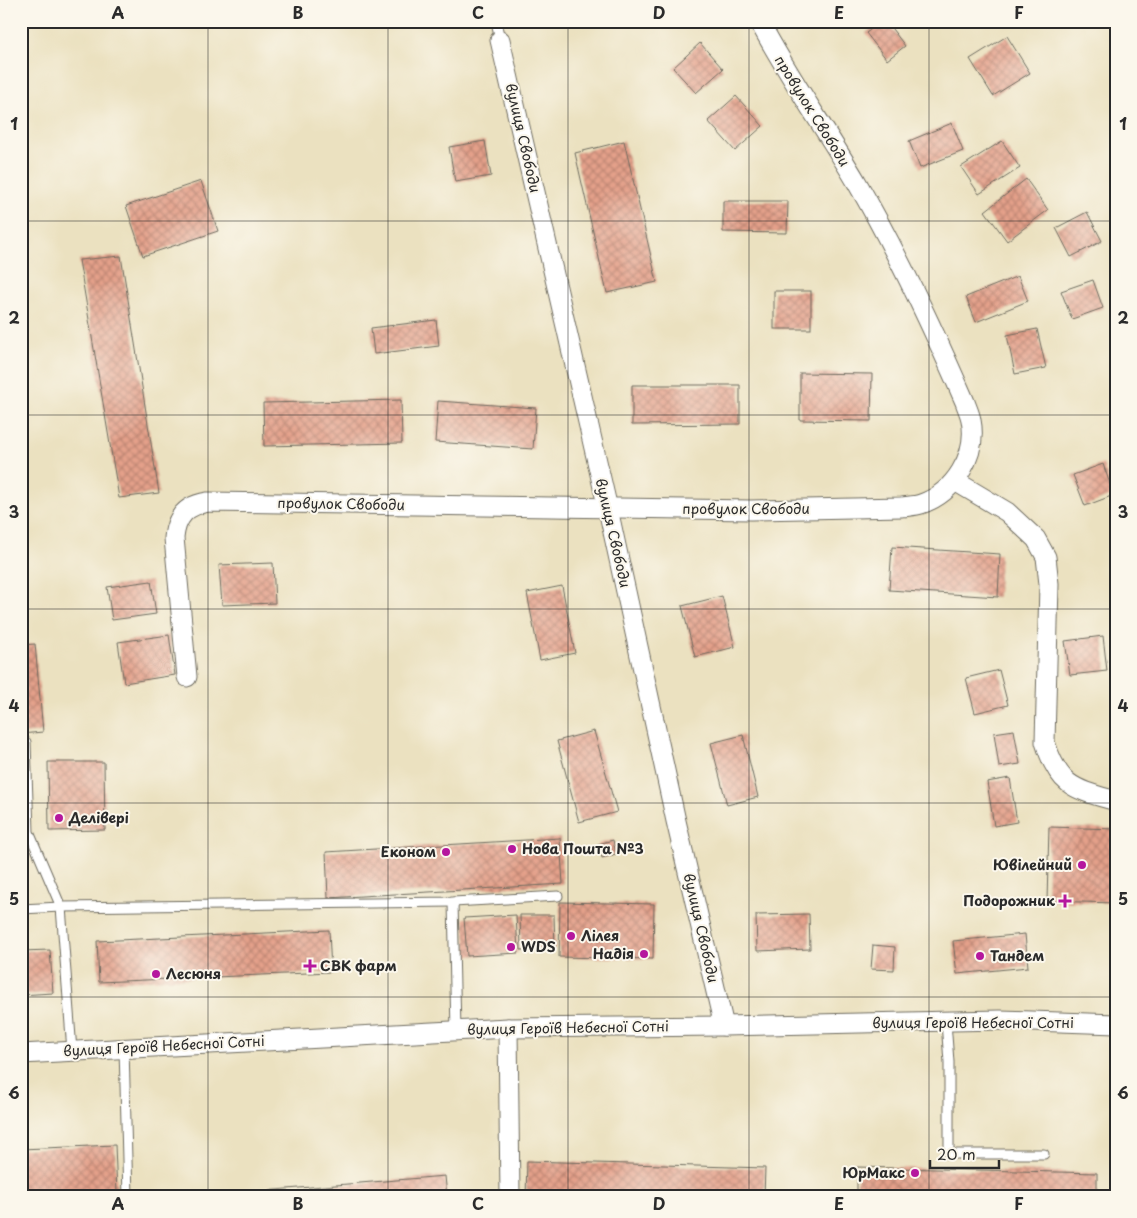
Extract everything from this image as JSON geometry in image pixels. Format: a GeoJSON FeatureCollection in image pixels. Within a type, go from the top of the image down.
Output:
{"type":"FeatureCollection","features":[{"type":"Feature","properties":{"kind":"street","name":"провулок Свободи"},"geometry":{"type":"LineString","coordinates":[[186,677],[174,538],[175,527],[179,517],[187,508],[197,503],[751,510],[902,507],[921,504],[940,494],[955,481],[966,463],[972,443],[971,422],[965,402],[897,254],[855,180],[777,55],[759,21]]}},
{"type":"Feature","properties":{"kind":"street","name":"вулиця Свободи"},"geometry":{"type":"LineString","coordinates":[[500,40],[608,508],[672,801],[724,1026]]}},
{"type":"Feature","properties":{"kind":"street"},"geometry":{"type":"LineString","coordinates":[[955,481],[1007,512],[1036,539],[1046,557],[1049,584],[1045,742],[1051,763],[1062,777],[1078,790],[1116,801]]}},
{"type":"Feature","properties":{"kind":"street","name":"вулиця Героїв Небесної Сотні"},"geometry":{"type":"LineString","coordinates":[[21,1054],[508,1028],[724,1026],[1000,1020],[1116,1024]]}},
{"type":"Feature","properties":{"kind":"street"},"geometry":{"type":"LineString","coordinates":[[508,1028],[510,1197]]}},
{"type":"Feature","properties":{"kind":"lane"},"geometry":{"type":"LineString","coordinates":[[496,21],[500,40]]}},
{"type":"Feature","properties":{"kind":"lane"},"geometry":{"type":"LineString","coordinates":[[26,742],[29,832],[61,906],[72,1051]]}},
{"type":"Feature","properties":{"kind":"lane"},"geometry":{"type":"LineString","coordinates":[[21,909],[61,906],[453,902],[558,896]]}},
{"type":"Feature","properties":{"kind":"lane"},"geometry":{"type":"LineString","coordinates":[[453,902],[456,1030]]}},
{"type":"Feature","properties":{"kind":"lane"},"geometry":{"type":"LineString","coordinates":[[946,1022],[949,1062],[949,1154],[1044,1154]]}},
{"type":"Feature","properties":{"kind":"lane"},"geometry":{"type":"LineString","coordinates":[[124,1048],[128,1197]]}},
{"type":"Feature","properties":{"kind":"building"},"geometry":{"type":"Polygon","coordinates":[[[882,21],[886,21],[905,46],[887,60],[866,33],[882,21]]]}},
{"type":"Feature","properties":{"kind":"building"},"geometry":{"type":"Polygon","coordinates":[[[1007,36],[1030,73],[993,96],[970,59],[1007,36]]]}},
{"type":"Feature","properties":{"kind":"building"},"geometry":{"type":"Polygon","coordinates":[[[700,43],[723,69],[696,93],[673,68],[700,43]]]}},
{"type":"Feature","properties":{"kind":"building"},"geometry":{"type":"Polygon","coordinates":[[[736,96],[763,126],[735,151],[708,121],[736,96]]]}},
{"type":"Feature","properties":{"kind":"building"},"geometry":{"type":"Polygon","coordinates":[[[952,123],[963,151],[920,168],[909,141],[952,123]]]}},
{"type":"Feature","properties":{"kind":"building"},"geometry":{"type":"Polygon","coordinates":[[[485,141],[491,176],[455,182],[449,147],[485,141]]]}},
{"type":"Feature","properties":{"kind":"building"},"geometry":{"type":"Polygon","coordinates":[[[624,141],[657,282],[607,293],[575,153],[624,141]]]}},
{"type":"Feature","properties":{"kind":"building"},"geometry":{"type":"Polygon","coordinates":[[[1002,141],[1020,168],[979,194],[961,167],[1002,141]]]}},
{"type":"Feature","properties":{"kind":"building"},"geometry":{"type":"Polygon","coordinates":[[[1026,179],[1048,210],[1007,241],[985,211],[1026,179]]]}},
{"type":"Feature","properties":{"kind":"building"},"geometry":{"type":"Polygon","coordinates":[[[201,181],[218,231],[143,256],[126,206],[201,181]]]}},
{"type":"Feature","properties":{"kind":"building"},"geometry":{"type":"Polygon","coordinates":[[[723,201],[788,201],[787,233],[723,232],[723,201]]]}},
{"type":"Feature","properties":{"kind":"building"},"geometry":{"type":"Polygon","coordinates":[[[1087,212],[1102,241],[1071,257],[1056,228],[1087,212]]]}},
{"type":"Feature","properties":{"kind":"building"},"geometry":{"type":"Polygon","coordinates":[[[121,256],[159,493],[119,498],[79,260],[121,256]]]}},
{"type":"Feature","properties":{"kind":"building"},"geometry":{"type":"Polygon","coordinates":[[[1018,276],[1028,301],[976,322],[966,297],[1018,276]]]}},
{"type":"Feature","properties":{"kind":"building"},"geometry":{"type":"Polygon","coordinates":[[[1093,280],[1103,308],[1072,319],[1061,291],[1093,280]]]}},
{"type":"Feature","properties":{"kind":"building"},"geometry":{"type":"Polygon","coordinates":[[[774,291],[811,291],[811,329],[774,329],[774,291]]]}},
{"type":"Feature","properties":{"kind":"building"},"geometry":{"type":"Polygon","coordinates":[[[436,320],[439,346],[374,354],[371,328],[436,320]]]}},
{"type":"Feature","properties":{"kind":"building"},"geometry":{"type":"Polygon","coordinates":[[[1037,329],[1046,368],[1015,374],[1007,335],[1037,329]]]}},
{"type":"Feature","properties":{"kind":"building"},"geometry":{"type":"Polygon","coordinates":[[[800,373],[872,374],[871,421],[800,420],[800,373]]]}},
{"type":"Feature","properties":{"kind":"building"},"geometry":{"type":"Polygon","coordinates":[[[632,385],[740,385],[740,424],[632,425],[632,385]]]}},
{"type":"Feature","properties":{"kind":"building"},"geometry":{"type":"Polygon","coordinates":[[[401,400],[402,443],[264,446],[263,403],[401,400]]]}},
{"type":"Feature","properties":{"kind":"building"},"geometry":{"type":"Polygon","coordinates":[[[438,401],[536,408],[533,449],[435,442],[438,401]]]}},
{"type":"Feature","properties":{"kind":"building"},"geometry":{"type":"Polygon","coordinates":[[[1103,464],[1114,495],[1085,506],[1073,475],[1103,464]]]}},
{"type":"Feature","properties":{"kind":"building"},"geometry":{"type":"Polygon","coordinates":[[[892,547],[1000,554],[998,597],[889,590],[892,547]]]}},
{"type":"Feature","properties":{"kind":"building"},"geometry":{"type":"Polygon","coordinates":[[[273,563],[275,603],[222,605],[219,565],[273,563]]]}},
{"type":"Feature","properties":{"kind":"building"},"geometry":{"type":"Polygon","coordinates":[[[151,581],[156,614],[112,620],[107,587],[151,581]]]}},
{"type":"Feature","properties":{"kind":"building"},"geometry":{"type":"Polygon","coordinates":[[[562,586],[575,653],[540,660],[527,593],[562,586]]]}},
{"type":"Feature","properties":{"kind":"building"},"geometry":{"type":"Polygon","coordinates":[[[722,596],[735,647],[695,657],[682,606],[722,596]]]}},
{"type":"Feature","properties":{"kind":"building"},"geometry":{"type":"Polygon","coordinates":[[[169,635],[175,675],[124,683],[118,642],[169,635]]]}},
{"type":"Feature","properties":{"kind":"building"},"geometry":{"type":"Polygon","coordinates":[[[1103,636],[1107,671],[1070,675],[1065,641],[1103,636]]]}},
{"type":"Feature","properties":{"kind":"building"},"geometry":{"type":"Polygon","coordinates":[[[35,644],[43,732],[21,734],[21,645],[35,644]]]}},
{"type":"Feature","properties":{"kind":"building"},"geometry":{"type":"Polygon","coordinates":[[[999,670],[1008,705],[975,713],[966,678],[999,670]]]}},
{"type":"Feature","properties":{"kind":"building"},"geometry":{"type":"Polygon","coordinates":[[[1014,730],[1020,764],[999,767],[994,733],[1014,730]]]}},
{"type":"Feature","properties":{"kind":"building"},"geometry":{"type":"Polygon","coordinates":[[[594,731],[617,812],[579,822],[557,741],[594,731]]]}},
{"type":"Feature","properties":{"kind":"building"},"geometry":{"type":"Polygon","coordinates":[[[743,735],[758,797],[727,805],[711,743],[743,735]]]}},
{"type":"Feature","properties":{"kind":"building"},"geometry":{"type":"Polygon","coordinates":[[[48,762],[104,762],[105,830],[49,831],[48,762]]]}},
{"type":"Feature","properties":{"kind":"building"},"geometry":{"type":"Polygon","coordinates":[[[1010,778],[1017,822],[994,826],[987,782],[1010,778]]]}},
{"type":"Feature","properties":{"kind":"building","name":"Ювілейний"},"geometry":{"type":"Polygon","coordinates":[[[1049,827],[1116,829],[1116,903],[1047,901],[1049,827]]]}},
{"type":"Feature","properties":{"kind":"building"},"geometry":{"type":"Polygon","coordinates":[[[560,838],[563,884],[328,898],[326,852],[560,838]]]}},
{"type":"Feature","properties":{"kind":"building"},"geometry":{"type":"Polygon","coordinates":[[[613,840],[616,854],[602,858],[598,844],[613,840]]]}},
{"type":"Feature","properties":{"kind":"building"},"geometry":{"type":"Polygon","coordinates":[[[560,902],[654,904],[653,959],[559,957],[560,902]]]}},
{"type":"Feature","properties":{"kind":"building"},"geometry":{"type":"Polygon","coordinates":[[[809,914],[810,949],[757,951],[756,915],[809,914]]]}},
{"type":"Feature","properties":{"kind":"building"},"geometry":{"type":"Polygon","coordinates":[[[516,915],[518,953],[467,956],[464,918],[516,915]]]}},
{"type":"Feature","properties":{"kind":"building"},"geometry":{"type":"Polygon","coordinates":[[[520,915],[554,915],[555,949],[521,950],[520,915]]]}},
{"type":"Feature","properties":{"kind":"building"},"geometry":{"type":"Polygon","coordinates":[[[329,930],[331,972],[99,982],[97,941],[329,930]]]}},
{"type":"Feature","properties":{"kind":"building"},"geometry":{"type":"Polygon","coordinates":[[[1025,934],[1028,967],[957,974],[953,941],[1025,934]]]}},
{"type":"Feature","properties":{"kind":"building"},"geometry":{"type":"Polygon","coordinates":[[[873,945],[895,947],[894,970],[871,969],[873,945]]]}},
{"type":"Feature","properties":{"kind":"building"},"geometry":{"type":"Polygon","coordinates":[[[50,950],[53,993],[21,995],[21,951],[50,950]]]}},
{"type":"Feature","properties":{"kind":"building"},"geometry":{"type":"Polygon","coordinates":[[[115,1145],[117,1193],[21,1196],[21,1149],[115,1145]]]}},
{"type":"Feature","properties":{"kind":"building"},"geometry":{"type":"Polygon","coordinates":[[[527,1161],[765,1168],[764,1197],[526,1197],[527,1161]]]}},
{"type":"Feature","properties":{"kind":"building"},"geometry":{"type":"Polygon","coordinates":[[[857,1167],[1097,1173],[1097,1197],[857,1197],[857,1167]]]}},
{"type":"Feature","properties":{"kind":"building"},"geometry":{"type":"Polygon","coordinates":[[[445,1176],[447,1197],[214,1197],[214,1195],[445,1176]]]}},
{"type":"Feature","properties":{"kind":"place","name":"Делівері"},"geometry":{"type":"Point","coordinates":[59,818]}},
{"type":"Feature","properties":{"kind":"place","name":"Нова Пошта №3"},"geometry":{"type":"Point","coordinates":[512,849]}},
{"type":"Feature","properties":{"kind":"place","name":"Економ"},"geometry":{"type":"Point","coordinates":[446,852]}},
{"type":"Feature","properties":{"kind":"place","name":"Ювілейний"},"geometry":{"type":"Point","coordinates":[1082,865]}},
{"type":"Feature","properties":{"kind":"place","name":"Подорожник"},"geometry":{"type":"Point","coordinates":[1065,901]}},
{"type":"Feature","properties":{"kind":"place","name":"Лілея"},"geometry":{"type":"Point","coordinates":[571,936]}},
{"type":"Feature","properties":{"kind":"place","name":"WDS"},"geometry":{"type":"Point","coordinates":[511,947]}},
{"type":"Feature","properties":{"kind":"place","name":"Надія"},"geometry":{"type":"Point","coordinates":[644,954]}},
{"type":"Feature","properties":{"kind":"place","name":"Тандем"},"geometry":{"type":"Point","coordinates":[980,956]}},
{"type":"Feature","properties":{"kind":"place","name":"СВК фарм"},"geometry":{"type":"Point","coordinates":[310,966]}},
{"type":"Feature","properties":{"kind":"place","name":"Лесюня"},"geometry":{"type":"Point","coordinates":[156,974]}},
{"type":"Feature","properties":{"kind":"place","name":"ЮрМакс"},"geometry":{"type":"Point","coordinates":[915,1173]}}]}
